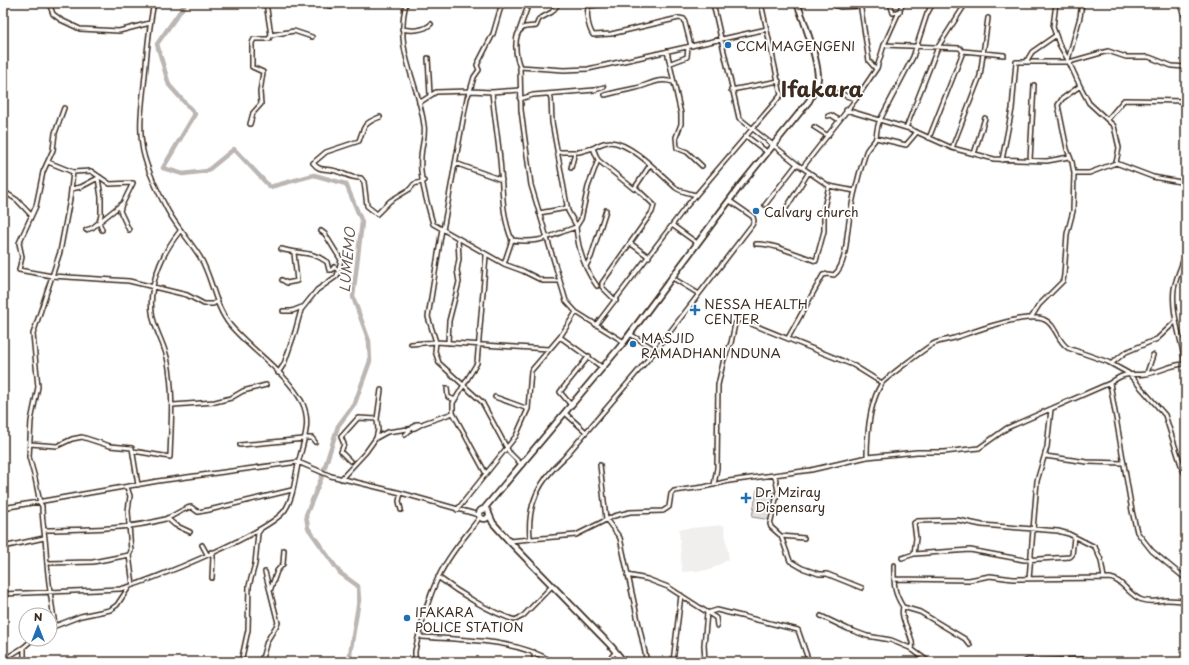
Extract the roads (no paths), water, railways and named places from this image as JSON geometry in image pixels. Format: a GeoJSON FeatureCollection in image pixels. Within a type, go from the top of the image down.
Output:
{"type":"FeatureCollection","features":[{"type":"Feature","properties":{"kind":"main road"},"geometry":{"type":"LineString","coordinates":[[481,517],[483,510],[624,342],[671,277],[766,152],[809,101],[816,89],[818,76],[806,24],[797,3]]}},
{"type":"Feature","properties":{"kind":"main road"},"geometry":{"type":"LineString","coordinates":[[481,517],[488,518],[489,504]]}},
{"type":"Feature","properties":{"kind":"main road"},"geometry":{"type":"LineString","coordinates":[[483,510],[489,513],[493,523],[509,541],[624,662]]}},
{"type":"Feature","properties":{"kind":"main road"},"geometry":{"type":"LineString","coordinates":[[481,517],[493,523]]}},
{"type":"Feature","properties":{"kind":"street"},"geometry":{"type":"LineString","coordinates":[[49,3],[53,14],[61,20],[80,29],[119,31],[150,23]]}},
{"type":"Feature","properties":{"kind":"street"},"geometry":{"type":"LineString","coordinates":[[3,594],[120,589],[129,587],[207,554],[262,528],[285,511],[292,490],[308,426],[302,401],[278,373],[232,326],[222,313],[200,257],[180,231],[167,209],[150,170],[142,146],[142,115],[150,23],[154,3]]}},
{"type":"Feature","properties":{"kind":"street"},"geometry":{"type":"LineString","coordinates":[[266,3],[271,35]]}},
{"type":"Feature","properties":{"kind":"street"},"geometry":{"type":"LineString","coordinates":[[320,3],[330,6],[358,3]]}},
{"type":"Feature","properties":{"kind":"street"},"geometry":{"type":"LineString","coordinates":[[406,3],[402,29],[406,56],[419,103],[425,132],[420,159],[432,224],[443,229],[486,256],[543,281],[560,281]]}},
{"type":"Feature","properties":{"kind":"street"},"geometry":{"type":"LineString","coordinates":[[502,3],[493,34],[477,65],[478,70],[467,98],[428,316],[436,342],[435,351],[440,363],[482,402],[489,418],[509,452],[522,465]]}},
{"type":"Feature","properties":{"kind":"street"},"geometry":{"type":"LineString","coordinates":[[529,3],[515,41],[520,67],[520,99],[531,185],[566,301],[576,312],[624,342]]}},
{"type":"Feature","properties":{"kind":"street"},"geometry":{"type":"LineString","coordinates":[[518,33],[523,28],[536,26],[539,19],[552,12],[559,3]]}},
{"type":"Feature","properties":{"kind":"street"},"geometry":{"type":"LineString","coordinates":[[581,3],[589,5],[614,3]]}},
{"type":"Feature","properties":{"kind":"street"},"geometry":{"type":"LineString","coordinates":[[712,3],[738,117],[753,130],[774,144],[797,164],[829,186],[855,191]]}},
{"type":"Feature","properties":{"kind":"street"},"geometry":{"type":"LineString","coordinates":[[596,325],[672,225],[781,95],[779,80],[761,3]]}},
{"type":"Feature","properties":{"kind":"street"},"geometry":{"type":"LineString","coordinates":[[829,3],[840,6],[861,5],[869,61],[876,69]]}},
{"type":"Feature","properties":{"kind":"street"},"geometry":{"type":"LineString","coordinates":[[890,3],[893,13],[900,11]]}},
{"type":"Feature","properties":{"kind":"street"},"geometry":{"type":"LineString","coordinates":[[803,167],[856,99],[876,69],[884,46],[903,3]]}},
{"type":"Feature","properties":{"kind":"street"},"geometry":{"type":"LineString","coordinates":[[788,338],[823,275],[834,275],[841,265],[846,247],[848,224],[855,191],[867,149],[876,138],[880,120],[913,57],[932,3]]}},
{"type":"Feature","properties":{"kind":"street"},"geometry":{"type":"LineString","coordinates":[[906,128],[938,47],[966,3]]}},
{"type":"Feature","properties":{"kind":"street"},"geometry":{"type":"LineString","coordinates":[[1056,3],[1053,23],[1056,36],[1089,103],[1108,118],[1114,126],[1118,136],[1119,148],[1116,163]]}},
{"type":"Feature","properties":{"kind":"street"},"geometry":{"type":"LineString","coordinates":[[1068,61],[1080,17],[1082,3]]}},
{"type":"Feature","properties":{"kind":"street"},"geometry":{"type":"LineString","coordinates":[[1179,3],[1186,19]]}},
{"type":"Feature","properties":{"kind":"street"},"geometry":{"type":"LineString","coordinates":[[589,5],[589,28],[593,35],[611,34],[680,18],[684,20],[689,46],[687,57],[670,63]]}},
{"type":"Feature","properties":{"kind":"street"},"geometry":{"type":"LineString","coordinates":[[952,148],[976,90],[982,64],[982,54],[988,18]]}},
{"type":"Feature","properties":{"kind":"street"},"geometry":{"type":"LineString","coordinates":[[402,29],[409,30],[427,28],[431,24]]}},
{"type":"Feature","properties":{"kind":"street"},"geometry":{"type":"LineString","coordinates":[[520,67],[564,70],[588,69],[767,29]]}},
{"type":"Feature","properties":{"kind":"street"},"geometry":{"type":"LineString","coordinates":[[250,124],[253,113],[261,104],[260,92],[263,72],[252,68],[252,43],[254,39],[269,39],[271,35],[294,31],[312,37]]}},
{"type":"Feature","properties":{"kind":"street"},"geometry":{"type":"LineString","coordinates":[[1026,62],[1032,52],[1056,36]]}},
{"type":"Feature","properties":{"kind":"street"},"geometry":{"type":"LineString","coordinates":[[884,46],[960,48],[963,52]]}},
{"type":"Feature","properties":{"kind":"street"},"geometry":{"type":"LineString","coordinates":[[963,52],[963,50],[982,54],[1004,55]]}},
{"type":"Feature","properties":{"kind":"street"},"geometry":{"type":"LineString","coordinates":[[666,51],[681,114],[681,124],[676,137],[677,148],[687,152],[702,166]]}},
{"type":"Feature","properties":{"kind":"street"},"geometry":{"type":"LineString","coordinates":[[1002,160],[1012,109],[1015,65],[1017,62],[1068,61],[1108,51],[1126,57],[1151,57],[1172,66],[1186,67]]}},
{"type":"Feature","properties":{"kind":"street"},"geometry":{"type":"LineString","coordinates":[[929,138],[963,52]]}},
{"type":"Feature","properties":{"kind":"street"},"geometry":{"type":"LineString","coordinates":[[428,58],[430,95]]}},
{"type":"Feature","properties":{"kind":"street"},"geometry":{"type":"LineString","coordinates":[[605,95],[638,88],[657,81],[668,80],[673,82]]}},
{"type":"Feature","properties":{"kind":"street"},"geometry":{"type":"LineString","coordinates":[[731,90],[779,80]]}},
{"type":"Feature","properties":{"kind":"street"},"geometry":{"type":"LineString","coordinates":[[1030,160],[1034,85]]}},
{"type":"Feature","properties":{"kind":"street"},"geometry":{"type":"LineString","coordinates":[[1031,318],[1039,304],[1063,281],[1064,278],[1067,234],[1074,211],[1074,173],[1069,157],[1058,105],[1062,99],[1080,86]]}},
{"type":"Feature","properties":{"kind":"street"},"geometry":{"type":"LineString","coordinates":[[520,99],[533,95],[595,90],[604,87]]}},
{"type":"Feature","properties":{"kind":"street"},"geometry":{"type":"LineString","coordinates":[[827,87],[836,94],[841,92],[846,96],[856,99]]}},
{"type":"Feature","properties":{"kind":"street"},"geometry":{"type":"LineString","coordinates":[[419,103],[436,92],[492,92],[520,90]]}},
{"type":"Feature","properties":{"kind":"street"},"geometry":{"type":"LineString","coordinates":[[492,92],[504,210],[507,228],[512,240],[504,264]]}},
{"type":"Feature","properties":{"kind":"street"},"geometry":{"type":"LineString","coordinates":[[549,94],[551,98],[552,122],[567,208],[576,226],[579,246],[589,276],[597,286]]}},
{"type":"Feature","properties":{"kind":"street"},"geometry":{"type":"LineString","coordinates":[[1108,118],[1124,100],[1186,102]]}},
{"type":"Feature","properties":{"kind":"street"},"geometry":{"type":"LineString","coordinates":[[64,108],[55,133],[48,162],[43,172],[36,206],[19,243],[22,257],[19,270],[52,276],[129,281],[187,295],[204,304],[213,304],[218,301]]}},
{"type":"Feature","properties":{"kind":"street"},"geometry":{"type":"LineString","coordinates":[[846,110],[906,128],[952,148],[1002,160],[1058,160],[1069,157]]}},
{"type":"Feature","properties":{"kind":"street"},"geometry":{"type":"LineString","coordinates":[[828,116],[831,115],[839,120]]}},
{"type":"Feature","properties":{"kind":"street"},"geometry":{"type":"LineString","coordinates":[[380,117],[370,120],[364,125],[359,141],[326,152],[313,163],[322,171],[336,171],[349,178],[361,178],[364,182],[368,206],[377,214],[390,202],[410,189],[414,184],[424,181]]}},
{"type":"Feature","properties":{"kind":"street"},"geometry":{"type":"LineString","coordinates":[[974,154],[985,118]]}},
{"type":"Feature","properties":{"kind":"street"},"geometry":{"type":"LineString","coordinates":[[814,127],[828,136]]}},
{"type":"Feature","properties":{"kind":"street"},"geometry":{"type":"LineString","coordinates":[[876,138],[906,145],[917,132]]}},
{"type":"Feature","properties":{"kind":"street"},"geometry":{"type":"LineString","coordinates":[[746,136],[766,152]]}},
{"type":"Feature","properties":{"kind":"street"},"geometry":{"type":"LineString","coordinates":[[558,152],[575,152],[593,148],[602,143],[610,142],[622,144],[650,165],[677,189],[696,196]]}},
{"type":"Feature","properties":{"kind":"street"},"geometry":{"type":"LineString","coordinates":[[593,148],[598,160],[634,189],[636,188],[654,205],[652,212],[602,283],[602,288],[616,300]]}},
{"type":"Feature","properties":{"kind":"street"},"geometry":{"type":"LineString","coordinates":[[571,168],[575,152]]}},
{"type":"Feature","properties":{"kind":"street"},"geometry":{"type":"LineString","coordinates":[[512,240],[530,242],[546,238],[576,226],[581,219],[588,187],[598,160]]}},
{"type":"Feature","properties":{"kind":"street"},"geometry":{"type":"LineString","coordinates":[[48,162],[73,172],[91,171],[99,178],[110,184],[133,183],[120,211],[129,230]]}},
{"type":"Feature","properties":{"kind":"street"},"geometry":{"type":"LineString","coordinates":[[455,163],[502,180]]}},
{"type":"Feature","properties":{"kind":"street"},"geometry":{"type":"LineString","coordinates":[[1074,173],[1089,173],[1116,163],[1153,177],[1186,183]]}},
{"type":"Feature","properties":{"kind":"street"},"geometry":{"type":"LineString","coordinates":[[765,205],[797,164]]}},
{"type":"Feature","properties":{"kind":"street"},"geometry":{"type":"LineString","coordinates":[[634,189],[650,165]]}},
{"type":"Feature","properties":{"kind":"street"},"geometry":{"type":"LineString","coordinates":[[52,607],[44,538],[42,506],[29,457],[31,421],[38,387],[33,334],[60,252],[73,172]]}},
{"type":"Feature","properties":{"kind":"street"},"geometry":{"type":"LineString","coordinates":[[785,210],[809,172]]}},
{"type":"Feature","properties":{"kind":"street"},"geometry":{"type":"LineString","coordinates":[[71,189],[81,187],[99,178]]}},
{"type":"Feature","properties":{"kind":"street"},"geometry":{"type":"LineString","coordinates":[[99,178],[101,197],[101,215],[99,222],[102,230]]}},
{"type":"Feature","properties":{"kind":"street"},"geometry":{"type":"LineString","coordinates":[[756,244],[768,244],[816,261],[824,231],[824,208],[829,186]]}},
{"type":"Feature","properties":{"kind":"street"},"geometry":{"type":"LineString","coordinates":[[3,191],[17,200],[32,214]]}},
{"type":"Feature","properties":{"kind":"street"},"geometry":{"type":"LineString","coordinates":[[530,538],[528,520],[530,507],[551,470],[564,458],[656,350],[754,221],[753,217],[730,201]]}},
{"type":"Feature","properties":{"kind":"street"},"geometry":{"type":"LineString","coordinates":[[86,230],[92,228],[123,203]]}},
{"type":"Feature","properties":{"kind":"street"},"geometry":{"type":"LineString","coordinates":[[539,213],[567,208]]}},
{"type":"Feature","properties":{"kind":"street"},"geometry":{"type":"LineString","coordinates":[[586,266],[591,257],[606,210]]}},
{"type":"Feature","properties":{"kind":"street"},"geometry":{"type":"LineString","coordinates":[[672,225],[697,244]]}},
{"type":"Feature","properties":{"kind":"street"},"geometry":{"type":"LineString","coordinates":[[30,444],[57,446],[72,438],[82,437],[110,446],[132,448],[133,451],[170,457],[173,405],[168,361],[151,309],[153,286],[166,250],[180,231]]}},
{"type":"Feature","properties":{"kind":"street"},"geometry":{"type":"LineString","coordinates":[[278,373],[286,360],[302,307],[317,290],[337,276],[340,260],[325,234],[321,231]]}},
{"type":"Feature","properties":{"kind":"street"},"geometry":{"type":"LineString","coordinates":[[448,343],[449,321],[460,282],[457,270],[459,259],[458,239]]}},
{"type":"Feature","properties":{"kind":"street"},"geometry":{"type":"LineString","coordinates":[[630,243],[648,256]]}},
{"type":"Feature","properties":{"kind":"street"},"geometry":{"type":"LineString","coordinates":[[281,249],[294,253],[304,252],[319,256],[327,262],[329,270],[332,270],[334,267],[338,270]]}},
{"type":"Feature","properties":{"kind":"street"},"geometry":{"type":"LineString","coordinates":[[282,280],[287,283],[297,281],[294,253]]}},
{"type":"Feature","properties":{"kind":"street"},"geometry":{"type":"LineString","coordinates":[[509,541],[576,535],[606,520],[630,512],[663,511],[669,507],[672,492],[729,481],[811,470],[867,458],[917,452],[944,452],[979,448],[1008,428],[1110,383],[1119,376],[1128,373],[1147,374],[1173,365],[1185,364],[1176,321],[1174,289],[1186,253]]}},
{"type":"Feature","properties":{"kind":"street"},"geometry":{"type":"LineString","coordinates":[[485,472],[453,413],[453,403],[477,364],[486,256]]}},
{"type":"Feature","properties":{"kind":"street"},"geometry":{"type":"LineString","coordinates":[[671,277],[699,294]]}},
{"type":"Feature","properties":{"kind":"street"},"geometry":{"type":"LineString","coordinates":[[283,311],[292,311],[302,307]]}},
{"type":"Feature","properties":{"kind":"street"},"geometry":{"type":"LineString","coordinates":[[457,510],[485,472],[507,447],[523,423],[528,409],[532,371],[560,337],[576,312]]}},
{"type":"Feature","properties":{"kind":"street"},"geometry":{"type":"LineString","coordinates":[[867,458],[867,438],[874,403],[882,383],[934,344],[996,324],[1031,318],[1046,320],[1054,328],[1062,344],[1068,348],[1112,363],[1128,373],[1165,415],[1186,476]]}},
{"type":"Feature","properties":{"kind":"street"},"geometry":{"type":"LineString","coordinates":[[714,485],[717,468],[718,385],[724,359],[731,343],[735,324],[739,319],[853,365],[882,383]]}},
{"type":"Feature","properties":{"kind":"street"},"geometry":{"type":"LineString","coordinates":[[1112,363],[1126,352],[1157,339],[1176,321]]}},
{"type":"Feature","properties":{"kind":"street"},"geometry":{"type":"LineString","coordinates":[[630,334],[656,350]]}},
{"type":"Feature","properties":{"kind":"street"},"geometry":{"type":"LineString","coordinates":[[560,337],[589,356],[603,368]]}},
{"type":"Feature","properties":{"kind":"street"},"geometry":{"type":"LineString","coordinates":[[411,344],[433,344],[436,342],[549,349]]}},
{"type":"Feature","properties":{"kind":"street"},"geometry":{"type":"LineString","coordinates":[[1147,374],[1152,355]]}},
{"type":"Feature","properties":{"kind":"street"},"geometry":{"type":"LineString","coordinates":[[571,405],[560,392],[589,356]]}},
{"type":"Feature","properties":{"kind":"street"},"geometry":{"type":"LineString","coordinates":[[1110,383],[1132,511],[1138,532],[1152,551],[1186,579]]}},
{"type":"Feature","properties":{"kind":"street"},"geometry":{"type":"LineString","coordinates":[[173,405],[215,402],[231,398],[243,390],[266,385]]}},
{"type":"Feature","properties":{"kind":"street"},"geometry":{"type":"LineString","coordinates":[[447,388],[448,396],[455,400]]}},
{"type":"Feature","properties":{"kind":"street"},"geometry":{"type":"LineString","coordinates":[[341,479],[366,452],[376,438],[381,390]]}},
{"type":"Feature","properties":{"kind":"street"},"geometry":{"type":"LineString","coordinates":[[495,397],[528,409]]}},
{"type":"Feature","properties":{"kind":"street"},"geometry":{"type":"LineString","coordinates":[[1029,579],[1032,528],[1037,482],[1040,464],[1045,456],[1051,409]]}},
{"type":"Feature","properties":{"kind":"street"},"geometry":{"type":"LineString","coordinates":[[376,438],[388,432],[413,428],[453,413]]}},
{"type":"Feature","properties":{"kind":"street"},"geometry":{"type":"LineString","coordinates":[[565,413],[586,432]]}},
{"type":"Feature","properties":{"kind":"street"},"geometry":{"type":"LineString","coordinates":[[350,462],[341,452],[344,444],[341,437],[358,418],[377,419]]}},
{"type":"Feature","properties":{"kind":"street"},"geometry":{"type":"LineString","coordinates":[[405,435],[413,428]]}},
{"type":"Feature","properties":{"kind":"street"},"geometry":{"type":"LineString","coordinates":[[240,445],[304,438],[312,438],[315,442]]}},
{"type":"Feature","properties":{"kind":"street"},"geometry":{"type":"LineString","coordinates":[[133,451],[138,485]]}},
{"type":"Feature","properties":{"kind":"street"},"geometry":{"type":"LineString","coordinates":[[1045,456],[1087,462],[1124,463]]}},
{"type":"Feature","properties":{"kind":"street"},"geometry":{"type":"LineString","coordinates":[[3,508],[40,503],[138,485],[298,462],[341,479],[401,493],[481,517],[447,561],[432,590],[419,634],[415,651],[415,662]]}},
{"type":"Feature","properties":{"kind":"street"},"geometry":{"type":"LineString","coordinates":[[600,465],[606,520],[620,538],[647,662]]}},
{"type":"Feature","properties":{"kind":"street"},"geometry":{"type":"LineString","coordinates":[[775,476],[778,491],[770,524],[771,527],[781,536],[790,561],[802,568],[819,574],[827,574],[862,588]]}},
{"type":"Feature","properties":{"kind":"street"},"geometry":{"type":"LineString","coordinates":[[127,487],[130,496],[128,511],[131,551],[129,555],[133,585]]}},
{"type":"Feature","properties":{"kind":"street"},"geometry":{"type":"LineString","coordinates":[[44,530],[130,526],[167,518],[186,508],[191,507],[198,512],[292,490]]}},
{"type":"Feature","properties":{"kind":"street"},"geometry":{"type":"LineString","coordinates":[[401,493],[401,510]]}},
{"type":"Feature","properties":{"kind":"street"},"geometry":{"type":"LineString","coordinates":[[167,518],[175,525],[190,532]]}},
{"type":"Feature","properties":{"kind":"street"},"geometry":{"type":"LineString","coordinates":[[914,554],[916,538],[914,523],[917,521],[958,520],[982,525],[1058,531],[1095,547],[1101,560],[1104,578]]}},
{"type":"Feature","properties":{"kind":"street"},"geometry":{"type":"LineString","coordinates":[[241,662],[248,630],[249,586],[255,564],[258,533],[262,528]]}},
{"type":"Feature","properties":{"kind":"street"},"geometry":{"type":"LineString","coordinates":[[781,536],[804,538]]}},
{"type":"Feature","properties":{"kind":"street"},"geometry":{"type":"LineString","coordinates":[[902,558],[914,554],[970,550],[1015,559],[1070,557],[1072,555],[1074,537]]}},
{"type":"Feature","properties":{"kind":"street"},"geometry":{"type":"LineString","coordinates":[[3,547],[44,538]]}},
{"type":"Feature","properties":{"kind":"street"},"geometry":{"type":"LineString","coordinates":[[202,545],[207,554]]}},
{"type":"Feature","properties":{"kind":"street"},"geometry":{"type":"LineString","coordinates":[[270,591],[277,571],[282,564],[284,550]]}},
{"type":"Feature","properties":{"kind":"street"},"geometry":{"type":"LineString","coordinates":[[211,552],[213,556],[212,578]]}},
{"type":"Feature","properties":{"kind":"street"},"geometry":{"type":"LineString","coordinates":[[48,562],[93,562],[129,555]]}},
{"type":"Feature","properties":{"kind":"street"},"geometry":{"type":"LineString","coordinates":[[894,565],[896,595],[903,607],[902,614],[909,631],[912,650]]}},
{"type":"Feature","properties":{"kind":"street"},"geometry":{"type":"LineString","coordinates":[[261,662],[267,641],[278,623],[265,572]]}},
{"type":"Feature","properties":{"kind":"street"},"geometry":{"type":"LineString","coordinates":[[627,575],[647,579],[668,587],[716,618],[717,626]]}},
{"type":"Feature","properties":{"kind":"street"},"geometry":{"type":"LineString","coordinates":[[894,580],[969,580],[990,576],[1029,579],[1104,578],[1116,579],[1129,593],[1143,600],[1158,602],[1166,600],[1186,601]]}},
{"type":"Feature","properties":{"kind":"street"},"geometry":{"type":"LineString","coordinates":[[438,577],[498,615],[515,620],[523,616],[552,586]]}},
{"type":"Feature","properties":{"kind":"street"},"geometry":{"type":"LineString","coordinates":[[58,624],[81,616],[110,610],[117,605],[129,587]]}},
{"type":"Feature","properties":{"kind":"street"},"geometry":{"type":"LineString","coordinates":[[673,662],[681,595]]}},
{"type":"Feature","properties":{"kind":"street"},"geometry":{"type":"LineString","coordinates":[[903,607],[920,612],[965,639],[970,645]]}},
{"type":"Feature","properties":{"kind":"street"},"geometry":{"type":"LineString","coordinates":[[707,613],[717,610],[798,630],[810,662]]}},
{"type":"Feature","properties":{"kind":"street"},"geometry":{"type":"LineString","coordinates":[[705,662],[704,645],[707,613]]}},
{"type":"Feature","properties":{"kind":"street"},"geometry":{"type":"LineString","coordinates":[[821,616],[867,636],[891,640],[912,650],[929,662]]}},
{"type":"Feature","properties":{"kind":"street"},"geometry":{"type":"LineString","coordinates":[[419,634],[422,637],[517,647],[534,652],[553,662]]}},
{"type":"Feature","properties":{"kind":"street"},"geometry":{"type":"LineString","coordinates":[[3,660],[24,647]]}},
{"type":"Feature","properties":{"kind":"street"},"geometry":{"type":"LineString","coordinates":[[24,647],[24,662]]}},
{"type":"Feature","properties":{"kind":"street"},"geometry":{"type":"LineString","coordinates":[[534,652],[534,662]]}},
{"type":"Feature","properties":{"kind":"street"},"geometry":{"type":"LineString","coordinates":[[606,662],[616,652]]}},
{"type":"Feature","properties":{"kind":"street"},"geometry":{"type":"LineString","coordinates":[[1024,662],[1028,660],[1047,661],[1088,658],[1096,662]]}},
{"type":"Feature","properties":{"kind":"waterway","name":"LUMEMO"},"geometry":{"type":"LineString","coordinates":[[186,3],[157,44],[169,85],[195,114],[163,168],[183,174],[207,171],[234,149],[270,187],[314,175],[346,184],[362,222],[353,297],[369,341],[370,361],[355,403],[338,426],[321,479],[306,515],[308,528],[340,573],[358,586],[359,600],[350,654],[352,662]]}},
{"type":"Feature","properties":{"kind":"place","name":"CCM MAGENGENI"},"geometry":{"type":"Point","coordinates":[728,45]}},
{"type":"Feature","properties":{"kind":"place","name":"Calvary church"},"geometry":{"type":"Point","coordinates":[756,211]}},
{"type":"Feature","properties":{"kind":"place","name":"NESSA HEALTH CENTER"},"geometry":{"type":"Point","coordinates":[695,310]}},
{"type":"Feature","properties":{"kind":"place","name":"MASJID RAMADHANI NDUNA"},"geometry":{"type":"Point","coordinates":[633,344]}},
{"type":"Feature","properties":{"kind":"place","name":"Dr. Mziray Dispensary"},"geometry":{"type":"Point","coordinates":[746,498]}},
{"type":"Feature","properties":{"kind":"place","name":"IFAKARA POLICE STATION"},"geometry":{"type":"Point","coordinates":[407,618]}},
{"type":"Feature","properties":{"kind":"district","name":"Ifakara"},"geometry":{"type":"Point","coordinates":[822,88]}}]}
